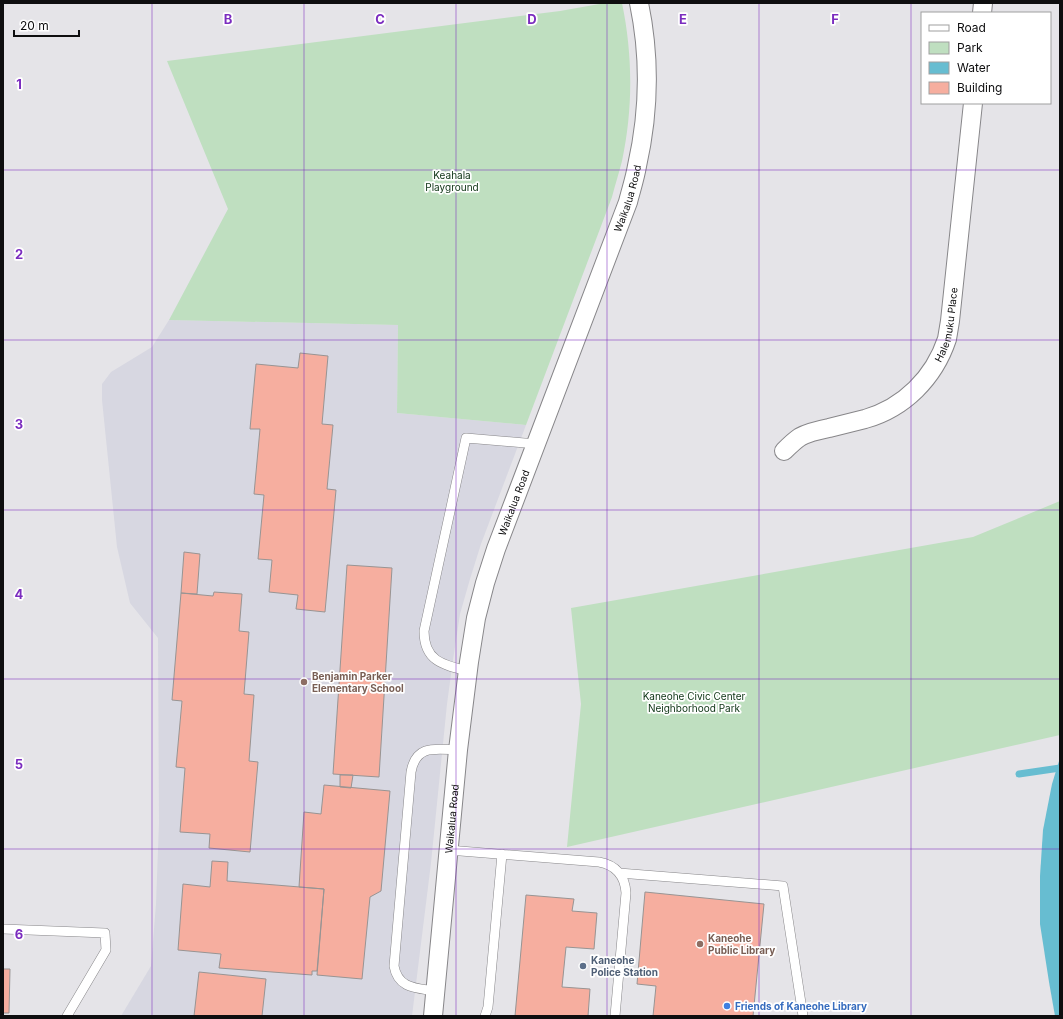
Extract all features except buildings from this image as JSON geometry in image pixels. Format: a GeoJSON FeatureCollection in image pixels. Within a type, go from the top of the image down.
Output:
{"type":"FeatureCollection","features":[{"type":"Feature","properties":{"kind":"street","name":"Waikalua Road"},"geometry":{"type":"LineString","coordinates":[[433,1016],[458,750],[476,618],[496,549],[628,202],[644,130],[647,93],[643,20],[639,3]]}},
{"type":"Feature","properties":{"kind":"street","name":"Halemuku Place"},"geometry":{"type":"LineString","coordinates":[[784,452],[800,437],[809,432],[865,419],[897,405],[911,394],[933,369],[947,338],[950,321],[973,104]]}},
{"type":"Feature","properties":{"kind":"lane"},"geometry":{"type":"LineString","coordinates":[[468,671],[446,665],[433,658],[424,638],[424,631],[466,438],[536,444]]}},
{"type":"Feature","properties":{"kind":"lane"},"geometry":{"type":"LineString","coordinates":[[435,991],[407,986],[398,978],[394,966],[411,772],[417,757],[427,750],[458,750]]}},
{"type":"Feature","properties":{"kind":"lane"},"geometry":{"type":"LineString","coordinates":[[448,850],[598,862],[606,863],[614,867],[619,873],[625,886],[626,893],[615,1016]]}},
{"type":"Feature","properties":{"kind":"lane"},"geometry":{"type":"LineString","coordinates":[[486,1016],[502,854]]}},
{"type":"Feature","properties":{"kind":"lane"},"geometry":{"type":"LineString","coordinates":[[619,873],[783,886],[803,1016]]}},
{"type":"Feature","properties":{"kind":"lane"},"geometry":{"type":"LineString","coordinates":[[3,929],[105,933],[106,950],[67,1016]]}},
{"type":"Feature","properties":{"kind":"shaded area","name":"Benjamin Parker Elementary School"},"geometry":{"type":"Polygon","coordinates":[[[169,320],[398,325],[397,413],[526,425],[481,544],[460,614],[447,704],[431,863],[412,1016],[121,1016],[151,966],[156,904],[159,823],[158,638],[130,603],[117,547],[102,400],[102,384],[111,372],[152,347],[169,320]]]}},
{"type":"Feature","properties":{"kind":"green space","name":"Keahala Playground"},"geometry":{"type":"Polygon","coordinates":[[[605,3],[622,3],[626,23],[630,63],[630,102],[626,141],[612,197],[526,425],[397,413],[398,325],[169,320],[228,209],[167,61],[560,11],[605,3]]]}},
{"type":"Feature","properties":{"kind":"green space","name":"Kaneohe Civic Center Neighborhood Park"},"geometry":{"type":"Polygon","coordinates":[[[1060,501],[1060,735],[567,847],[581,704],[571,608],[973,537],[1060,501]]]}},
{"type":"Feature","properties":{"kind":"water"},"geometry":{"type":"Polygon","coordinates":[[[1060,758],[1060,1016],[1055,1016],[1040,924],[1040,876],[1043,830],[1052,784],[1060,758]]]}},
{"type":"Feature","properties":{"kind":"waterway"},"geometry":{"type":"LineString","coordinates":[[1019,774],[1060,768]]}},
{"type":"Feature","properties":{"kind":"place","name":"Benjamin Parker Elementary School"},"geometry":{"type":"Point","coordinates":[304,682]}},
{"type":"Feature","properties":{"kind":"place","name":"Kaneohe Public Library"},"geometry":{"type":"Point","coordinates":[700,944]}},
{"type":"Feature","properties":{"kind":"place","name":"Kaneohe Police Station"},"geometry":{"type":"Point","coordinates":[583,966]}},
{"type":"Feature","properties":{"kind":"place","name":"Friends of Kaneohe Library"},"geometry":{"type":"Point","coordinates":[727,1006]}}]}
